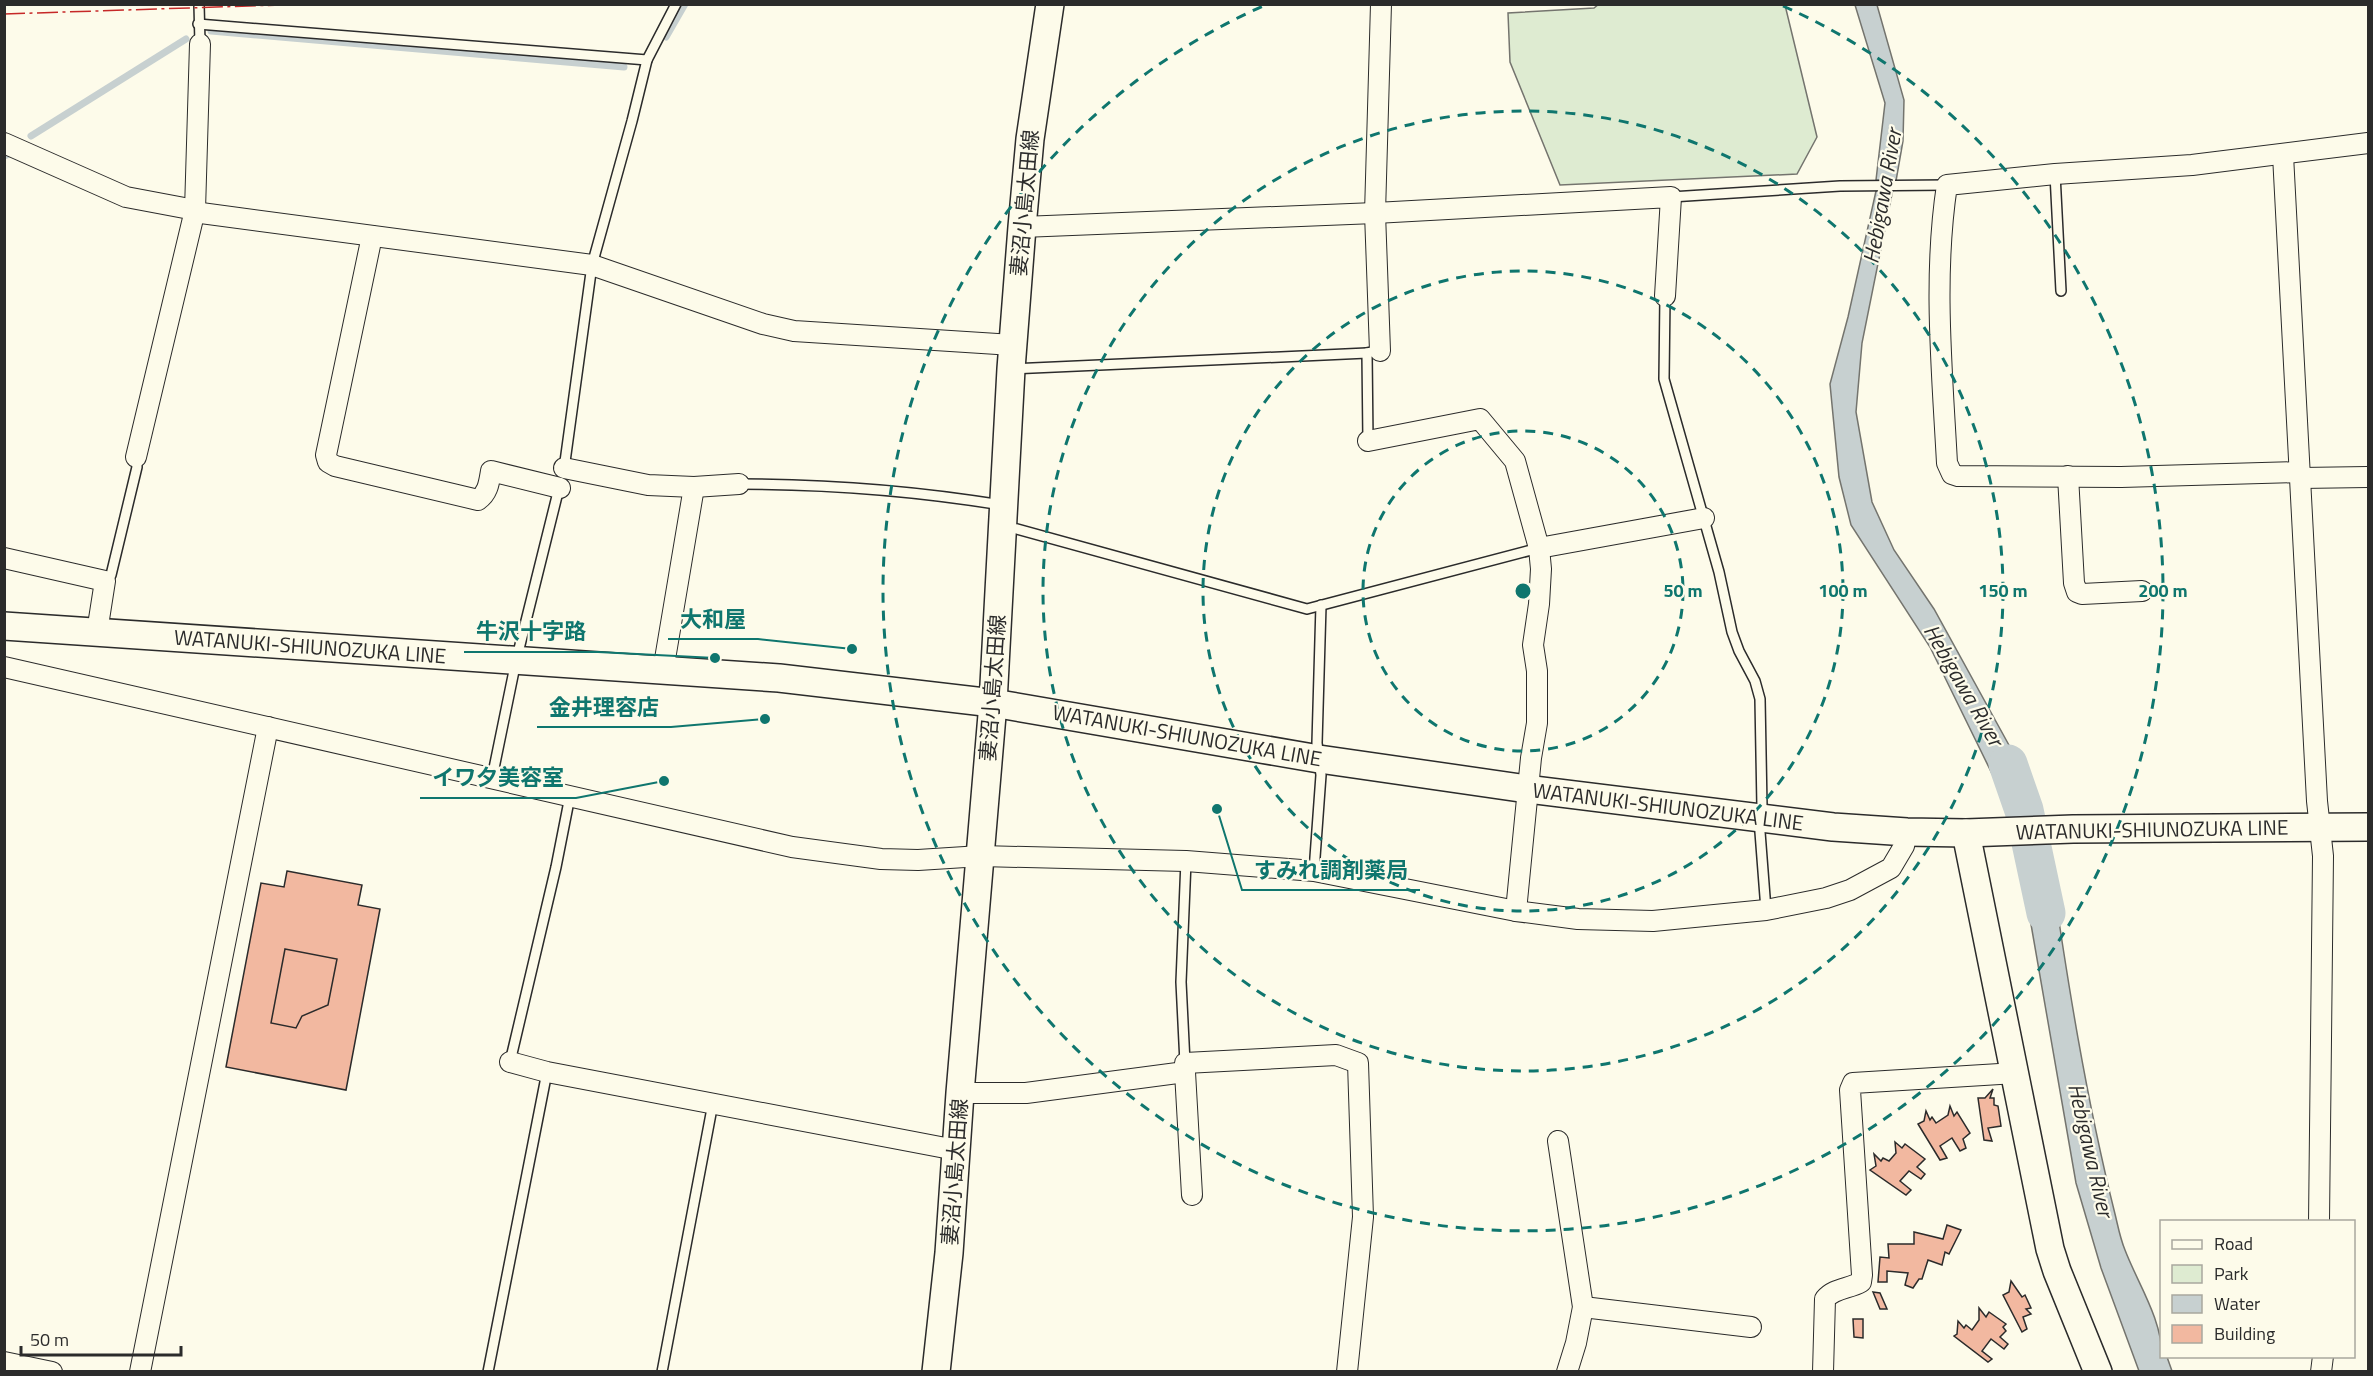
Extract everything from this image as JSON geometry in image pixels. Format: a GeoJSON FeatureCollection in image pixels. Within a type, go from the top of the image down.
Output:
{"type":"FeatureCollection","features":[{"type":"Feature","properties":{"kind":"main road","name":"妻沼小島太田線"},"geometry":{"type":"LineString","coordinates":[[936,1371],[949,1253],[993,703],[1012,357],[1022,227],[1030,139],[1050,4]]}},
{"type":"Feature","properties":{"kind":"main road","name":"WATANUKI-SHIUNOZUKA LINE"},"geometry":{"type":"LineString","coordinates":[[4,626],[779,678],[993,703],[1319,759],[1527,789],[1759,819],[1907,832],[2368,827]]}},
{"type":"Feature","properties":{"kind":"main road"},"geometry":{"type":"LineString","coordinates":[[1977,833],[2016,1073],[2050,1249],[2098,1371]]}},
{"type":"Feature","properties":{"kind":"street"},"geometry":{"type":"LineString","coordinates":[[1373,352],[1381,4]]}},
{"type":"Feature","properties":{"kind":"street"},"geometry":{"type":"LineString","coordinates":[[136,457],[195,210],[200,44]]}},
{"type":"Feature","properties":{"kind":"street"},"geometry":{"type":"LineString","coordinates":[[4,143],[126,197],[201,213],[592,265],[763,324],[794,331],[1012,357]]}},
{"type":"Feature","properties":{"kind":"street"},"geometry":{"type":"LineString","coordinates":[[2368,143],[2192,165],[2055,174],[1947,185],[1940,254],[1948,470],[1958,476],[2300,475],[2368,477]]}},
{"type":"Feature","properties":{"kind":"street"},"geometry":{"type":"LineString","coordinates":[[2283,155],[2319,827],[2323,856],[2319,1220]]}},
{"type":"Feature","properties":{"kind":"street"},"geometry":{"type":"LineString","coordinates":[[1022,227],[1375,213],[1671,197],[1665,296]]}},
{"type":"Feature","properties":{"kind":"street"},"geometry":{"type":"LineString","coordinates":[[372,236],[326,455],[328,462],[335,466],[478,500],[487,490],[491,471],[648,485],[693,487],[739,484]]}},
{"type":"Feature","properties":{"kind":"street"},"geometry":{"type":"LineString","coordinates":[[1368,441],[1480,419],[1515,461],[1539,548],[1539,604],[1533,645],[1538,671],[1539,703],[1527,789],[1528,804],[1516,911]]}},
{"type":"Feature","properties":{"kind":"street"},"geometry":{"type":"LineString","coordinates":[[2068,476],[2074,583],[2077,592],[2082,594],[2142,591]]}},
{"type":"Feature","properties":{"kind":"street"},"geometry":{"type":"LineString","coordinates":[[663,671],[693,487]]}},
{"type":"Feature","properties":{"kind":"street"},"geometry":{"type":"LineString","coordinates":[[1539,548],[1704,518]]}},
{"type":"Feature","properties":{"kind":"street"},"geometry":{"type":"LineString","coordinates":[[4,558],[105,581],[97,632]]}},
{"type":"Feature","properties":{"kind":"street"},"geometry":{"type":"LineString","coordinates":[[4,668],[792,847],[839,855],[918,860],[981,856],[1186,861],[1314,871],[1516,911],[1578,919],[1653,921],[1766,910],[1826,898],[1850,890],[1891,868],[1900,856],[1907,832]]}},
{"type":"Feature","properties":{"kind":"street"},"geometry":{"type":"LineString","coordinates":[[140,1371],[268,727]]}},
{"type":"Feature","properties":{"kind":"street"},"geometry":{"type":"LineString","coordinates":[[960,1093],[1026,1093],[1185,1067],[1336,1055],[1358,1063],[1363,1217],[1347,1371]]}},
{"type":"Feature","properties":{"kind":"street"},"geometry":{"type":"LineString","coordinates":[[510,1062],[547,1072],[956,1150]]}},
{"type":"Feature","properties":{"kind":"street"},"geometry":{"type":"LineString","coordinates":[[1185,1067],[1192,1195]]}},
{"type":"Feature","properties":{"kind":"street"},"geometry":{"type":"LineString","coordinates":[[1823,1371],[1825,1299],[1831,1292],[1861,1282],[1862,1275],[1850,1090],[1854,1083],[2016,1073]]}},
{"type":"Feature","properties":{"kind":"street"},"geometry":{"type":"LineString","coordinates":[[1558,1140],[1583,1307],[1576,1343],[1567,1371]]}},
{"type":"Feature","properties":{"kind":"street"},"geometry":{"type":"LineString","coordinates":[[1583,1307],[1751,1327]]}},
{"type":"Feature","properties":{"kind":"street"},"geometry":{"type":"LineString","coordinates":[[4,1362],[52,1371]]}},
{"type":"Feature","properties":{"kind":"lane"},"geometry":{"type":"LineString","coordinates":[[199,4],[200,44]]}},
{"type":"Feature","properties":{"kind":"lane"},"geometry":{"type":"LineString","coordinates":[[492,778],[516,661],[562,478],[592,265],[647,60],[676,4]]}},
{"type":"Feature","properties":{"kind":"lane"},"geometry":{"type":"LineString","coordinates":[[198,24],[647,60]]}},
{"type":"Feature","properties":{"kind":"lane"},"geometry":{"type":"LineString","coordinates":[[2055,174],[2061,291]]}},
{"type":"Feature","properties":{"kind":"lane"},"geometry":{"type":"LineString","coordinates":[[1671,197],[1849,186],[1947,185]]}},
{"type":"Feature","properties":{"kind":"lane"},"geometry":{"type":"LineString","coordinates":[[1665,296],[1664,379],[1719,572],[1732,632],[1755,681],[1760,699],[1762,807],[1759,819],[1766,910]]}},
{"type":"Feature","properties":{"kind":"lane"},"geometry":{"type":"LineString","coordinates":[[1012,357],[1373,352],[1368,441]]}},
{"type":"Feature","properties":{"kind":"lane"},"geometry":{"type":"LineString","coordinates":[[105,581],[111,575],[137,467],[136,457]]}},
{"type":"Feature","properties":{"kind":"lane"},"geometry":{"type":"LineString","coordinates":[[739,484],[827,487],[954,497],[1003,515],[1307,609],[1539,548]]}},
{"type":"Feature","properties":{"kind":"lane"},"geometry":{"type":"LineString","coordinates":[[1314,871],[1321,775],[1317,743],[1321,605]]}},
{"type":"Feature","properties":{"kind":"lane"},"geometry":{"type":"LineString","coordinates":[[510,1062],[556,867],[570,796]]}},
{"type":"Feature","properties":{"kind":"lane"},"geometry":{"type":"LineString","coordinates":[[1185,1067],[1181,982],[1186,861]]}},
{"type":"Feature","properties":{"kind":"lane"},"geometry":{"type":"LineString","coordinates":[[488,1371],[547,1072]]}},
{"type":"Feature","properties":{"kind":"lane"},"geometry":{"type":"LineString","coordinates":[[662,1371],[713,1102]]}},
{"type":"Feature","properties":{"kind":"green space"},"geometry":{"type":"Polygon","coordinates":[[[1599,4],[1785,5],[1817,137],[1797,174],[1560,185],[1510,62],[1508,13],[1594,8],[1599,4]]]}},
{"type":"Feature","properties":{"kind":"water"},"geometry":{"type":"Polygon","coordinates":[[[1855,5],[1877,5],[1904,100],[1903,141],[1896,181],[1876,180],[1885,103],[1855,5]]]}},
{"type":"Feature","properties":{"kind":"water"},"geometry":{"type":"Polygon","coordinates":[[[1893,189],[1862,343],[1856,412],[1872,502],[1894,550],[1934,609],[2010,747],[2034,813],[2008,814],[2000,790],[1930,647],[1851,525],[1839,477],[1830,384],[1848,317],[1876,191],[1893,189]]]}},
{"type":"Feature","properties":{"kind":"water"},"geometry":{"type":"Polygon","coordinates":[[[2050,860],[2086,1082],[2118,1228],[2125,1250],[2154,1315],[2160,1338],[2160,1358],[2167,1358],[2172,1371],[2139,1371],[2101,1268],[2076,1183],[2020,861],[2050,860]]]}},
{"type":"Feature","properties":{"kind":"building"},"geometry":{"type":"Polygon","coordinates":[[[287,871],[362,885],[358,905],[380,909],[346,1090],[226,1067],[261,883],[284,887],[287,871]]]}},
{"type":"Feature","properties":{"kind":"building"},"geometry":{"type":"Polygon","coordinates":[[[285,949],[337,959],[328,1005],[302,1016],[296,1028],[271,1023],[285,949]]]}},
{"type":"Feature","properties":{"kind":"building"},"geometry":{"type":"Polygon","coordinates":[[[1993,1089],[1990,1098],[1994,1098],[1994,1105],[1998,1106],[2001,1126],[1988,1128],[1992,1141],[1984,1140],[1978,1098],[1985,1098],[1993,1089]]]}},
{"type":"Feature","properties":{"kind":"building"},"geometry":{"type":"Polygon","coordinates":[[[1950,1106],[1954,1116],[1957,1112],[1970,1133],[1963,1139],[1966,1148],[1960,1151],[1952,1138],[1940,1146],[1947,1158],[1940,1160],[1918,1124],[1924,1121],[1926,1111],[1930,1120],[1932,1117],[1936,1123],[1948,1115],[1950,1106]]]}},
{"type":"Feature","properties":{"kind":"building"},"geometry":{"type":"Polygon","coordinates":[[[1895,1142],[1902,1148],[1905,1144],[1925,1159],[1917,1167],[1925,1174],[1921,1179],[1909,1171],[1900,1181],[1911,1190],[1906,1195],[1870,1170],[1876,1166],[1874,1154],[1881,1161],[1883,1158],[1889,1161],[1896,1153],[1895,1142]]]}},
{"type":"Feature","properties":{"kind":"building"},"geometry":{"type":"Polygon","coordinates":[[[1947,1225],[1961,1230],[1949,1254],[1945,1252],[1942,1265],[1928,1260],[1922,1279],[1919,1279],[1913,1288],[1905,1285],[1908,1273],[1887,1271],[1887,1282],[1878,1282],[1880,1257],[1889,1258],[1888,1244],[1914,1244],[1914,1232],[1943,1239],[1947,1225]]]}},
{"type":"Feature","properties":{"kind":"building"},"geometry":{"type":"Polygon","coordinates":[[[2011,1281],[2022,1297],[2025,1295],[2031,1308],[2026,1309],[2031,1314],[2023,1317],[2027,1329],[2022,1332],[2003,1295],[2009,1292],[2011,1281]]]}},
{"type":"Feature","properties":{"kind":"building"},"geometry":{"type":"Polygon","coordinates":[[[1873,1292],[1880,1293],[1887,1309],[1880,1309],[1873,1292]]]}},
{"type":"Feature","properties":{"kind":"building"},"geometry":{"type":"Polygon","coordinates":[[[1979,1308],[1986,1317],[1989,1312],[2006,1324],[2003,1327],[2006,1331],[2000,1337],[2008,1344],[2004,1349],[1991,1339],[1982,1351],[1992,1359],[1988,1362],[1954,1336],[1957,1334],[1958,1321],[1964,1328],[1966,1325],[1972,1330],[1979,1320],[1979,1308]]]}},
{"type":"Feature","properties":{"kind":"building"},"geometry":{"type":"Polygon","coordinates":[[[1853,1319],[1863,1319],[1863,1338],[1854,1337],[1853,1319]]]}},
{"type":"Feature","properties":{"kind":"waterway"},"geometry":{"type":"LineString","coordinates":[[666,37],[685,4]]}},
{"type":"Feature","properties":{"kind":"waterway"},"geometry":{"type":"LineString","coordinates":[[211,31],[624,67]]}},
{"type":"Feature","properties":{"kind":"waterway"},"geometry":{"type":"LineString","coordinates":[[31,136],[186,39]]}},
{"type":"Feature","properties":{"kind":"waterway","name":"Hebigawa River"},"geometry":{"type":"LineString","coordinates":[[2008,764],[2024,810],[2046,913]]}},
{"type":"Feature","properties":{"kind":"power"},"geometry":{"type":"LineString","coordinates":[[4,14],[310,4]]}},
{"type":"Feature","properties":{"kind":"place","name":"大和屋"},"geometry":{"type":"Point","coordinates":[852,649]}},
{"type":"Feature","properties":{"kind":"place","name":"牛沢十字路"},"geometry":{"type":"Point","coordinates":[715,658]}},
{"type":"Feature","properties":{"kind":"place","name":"金井理容店"},"geometry":{"type":"Point","coordinates":[765,719]}},
{"type":"Feature","properties":{"kind":"place","name":"イワ夕美容室"},"geometry":{"type":"Point","coordinates":[664,781]}},
{"type":"Feature","properties":{"kind":"place","name":"すみれ調剤薬局"},"geometry":{"type":"Point","coordinates":[1217,809]}}]}
